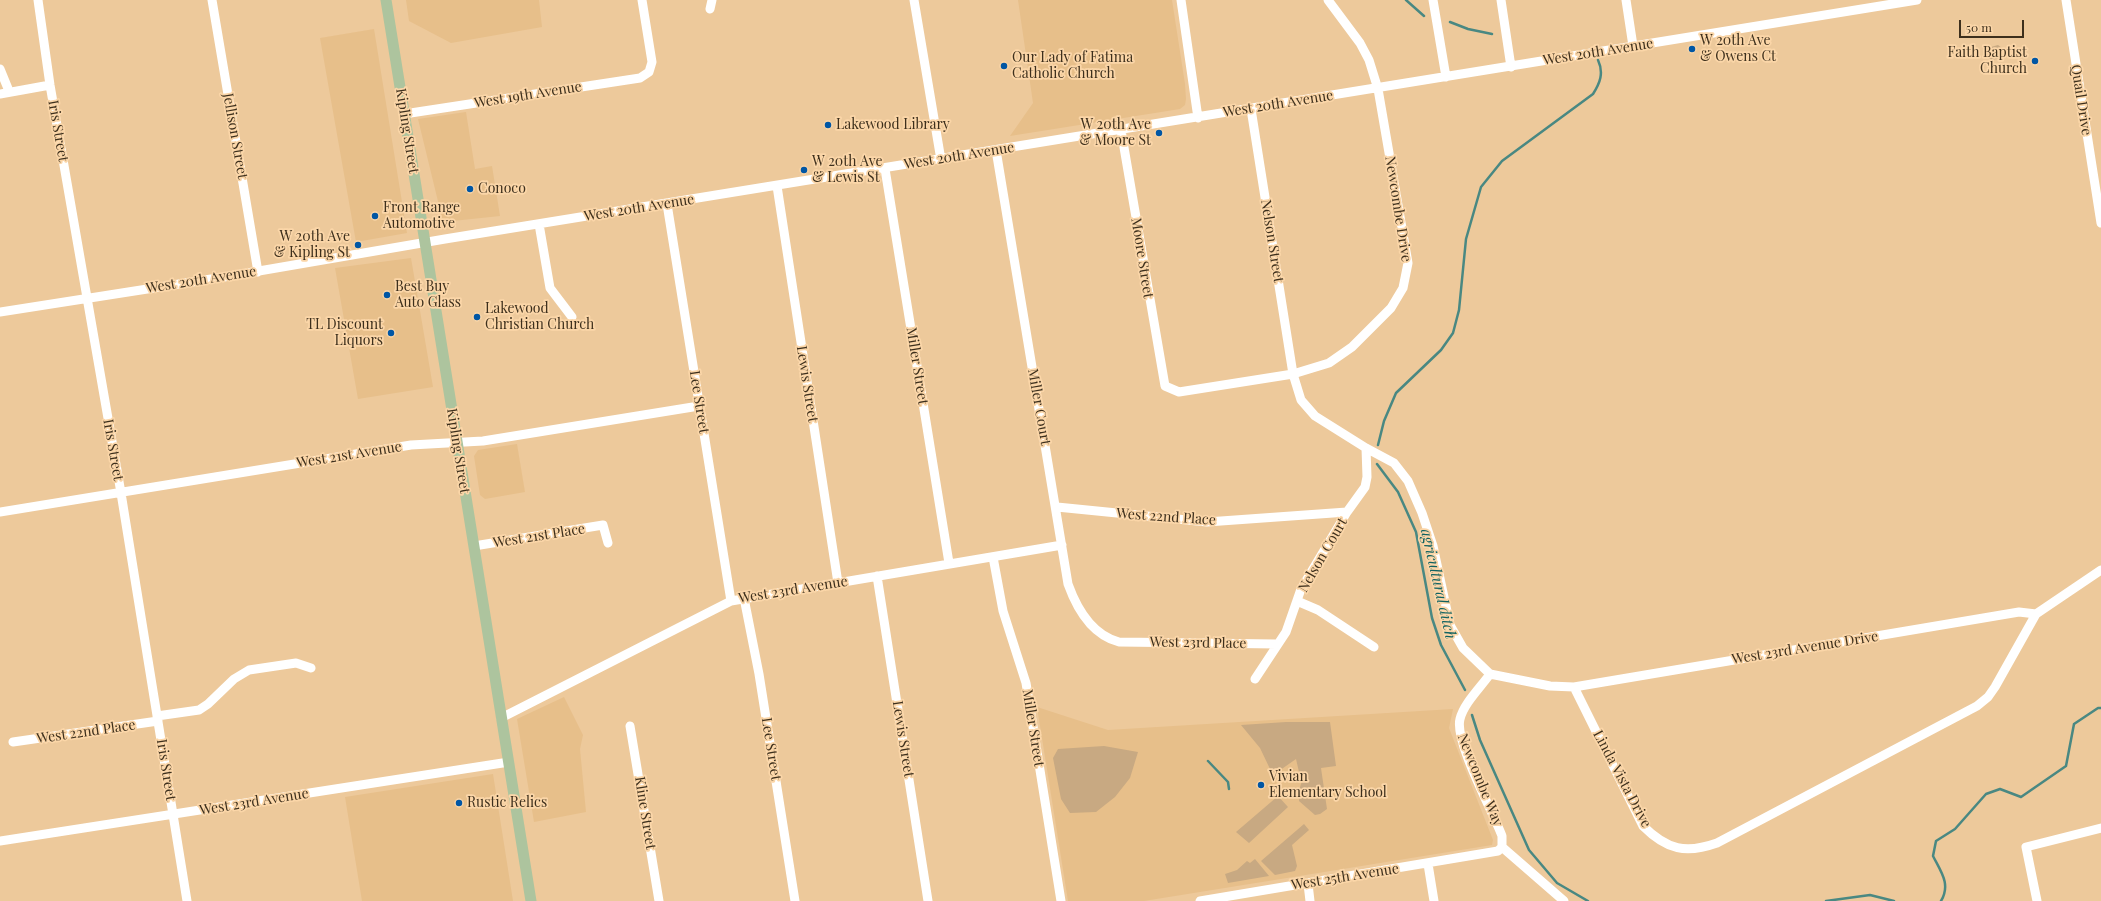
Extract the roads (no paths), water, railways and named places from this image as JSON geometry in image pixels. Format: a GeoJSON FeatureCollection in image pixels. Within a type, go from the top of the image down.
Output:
{"type":"FeatureCollection","features":[{"type":"Feature","properties":{"kind":"main road","name":"Kipling Street"},"geometry":{"type":"LineString","coordinates":[[386,0],[531,901]]}},
{"type":"Feature","properties":{"kind":"street","name":"Iris Street"},"geometry":{"type":"LineString","coordinates":[[38,0],[50,85],[121,493],[187,901]]}},
{"type":"Feature","properties":{"kind":"street","name":"Jellison Street"},"geometry":{"type":"LineString","coordinates":[[212,0],[258,272]]}},
{"type":"Feature","properties":{"kind":"street","name":"West 19th Avenue"},"geometry":{"type":"LineString","coordinates":[[404,114],[640,78],[649,72],[652,62],[642,0]]}},
{"type":"Feature","properties":{"kind":"street"},"geometry":{"type":"LineString","coordinates":[[914,0],[941,160]]}},
{"type":"Feature","properties":{"kind":"street"},"geometry":{"type":"LineString","coordinates":[[1181,0],[1198,118]]}},
{"type":"Feature","properties":{"kind":"street","name":"Newcombe Drive"},"geometry":{"type":"LineString","coordinates":[[1165,386],[1179,392],[1293,374],[1329,363],[1352,347],[1391,308],[1403,288],[1408,263],[1378,88],[1369,60],[1360,43],[1328,0]]}},
{"type":"Feature","properties":{"kind":"street"},"geometry":{"type":"LineString","coordinates":[[1433,0],[1446,77]]}},
{"type":"Feature","properties":{"kind":"street"},"geometry":{"type":"LineString","coordinates":[[1500,0],[1511,67]]}},
{"type":"Feature","properties":{"kind":"street"},"geometry":{"type":"LineString","coordinates":[[1626,0],[1633,46]]}},
{"type":"Feature","properties":{"kind":"street","name":"West 20th Avenue"},"geometry":{"type":"LineString","coordinates":[[0,312],[258,272],[539,224],[941,160],[1917,0]]}},
{"type":"Feature","properties":{"kind":"street","name":"Quail Drive"},"geometry":{"type":"LineString","coordinates":[[2066,0],[2101,223]]}},
{"type":"Feature","properties":{"kind":"street"},"geometry":{"type":"LineString","coordinates":[[0,69],[10,91]]}},
{"type":"Feature","properties":{"kind":"street"},"geometry":{"type":"LineString","coordinates":[[0,94],[50,85]]}},
{"type":"Feature","properties":{"kind":"street","name":"Nelson Street"},"geometry":{"type":"LineString","coordinates":[[1250,109],[1293,374]]}},
{"type":"Feature","properties":{"kind":"street","name":"Moore Street"},"geometry":{"type":"LineString","coordinates":[[1121,130],[1165,386]]}},
{"type":"Feature","properties":{"kind":"street","name":"Miller Court"},"geometry":{"type":"LineString","coordinates":[[996,150],[1021,311],[1068,584],[1079,608],[1096,632],[1109,639],[1119,642]]}},
{"type":"Feature","properties":{"kind":"street","name":"Miller Street"},"geometry":{"type":"LineString","coordinates":[[885,169],[949,563]]}},
{"type":"Feature","properties":{"kind":"street","name":"Lewis Street"},"geometry":{"type":"LineString","coordinates":[[777,186],[838,583]]}},
{"type":"Feature","properties":{"kind":"street","name":"Lee Street"},"geometry":{"type":"LineString","coordinates":[[667,204],[730,600]]}},
{"type":"Feature","properties":{"kind":"street"},"geometry":{"type":"LineString","coordinates":[[539,224],[550,288],[572,317]]}},
{"type":"Feature","properties":{"kind":"street"},"geometry":{"type":"LineString","coordinates":[[1293,374],[1301,400],[1316,416],[1366,448],[1394,463],[1408,481],[1422,512],[1433,546],[1450,625],[1463,648],[1490,674],[1550,686],[1574,686]]}},
{"type":"Feature","properties":{"kind":"street","name":"West 21st Avenue"},"geometry":{"type":"LineString","coordinates":[[0,512],[411,445],[483,441],[699,406]]}},
{"type":"Feature","properties":{"kind":"street","name":"Nelson Court"},"geometry":{"type":"LineString","coordinates":[[1256,679],[1286,632],[1301,589],[1347,512],[1365,487],[1366,448]]}},
{"type":"Feature","properties":{"kind":"street","name":"West 22nd Place"},"geometry":{"type":"LineString","coordinates":[[1056,508],[1207,522],[1347,512]]}},
{"type":"Feature","properties":{"kind":"street","name":"West 21st Place"},"geometry":{"type":"LineString","coordinates":[[474,546],[603,525],[608,543]]}},
{"type":"Feature","properties":{"kind":"street","name":"West 23rd Avenue"},"geometry":{"type":"LineString","coordinates":[[501,718],[730,600],[1062,545]]}},
{"type":"Feature","properties":{"kind":"street","name":"Miller Street"},"geometry":{"type":"LineString","coordinates":[[993,557],[1003,611],[1026,683],[1061,901]]}},
{"type":"Feature","properties":{"kind":"street","name":"Linda Vista Drive"},"geometry":{"type":"LineString","coordinates":[[1574,686],[1644,826],[1653,835],[1672,846],[1680,849],[1695,850],[1717,843],[1977,706],[1988,697],[1995,687],[2036,614],[2101,570]]}},
{"type":"Feature","properties":{"kind":"street","name":"Lewis Street"},"geometry":{"type":"LineString","coordinates":[[877,576],[928,901]]}},
{"type":"Feature","properties":{"kind":"street","name":"Lee Street"},"geometry":{"type":"LineString","coordinates":[[744,598],[759,674],[795,901]]}},
{"type":"Feature","properties":{"kind":"street"},"geometry":{"type":"LineString","coordinates":[[1297,601],[1318,610],[1374,647]]}},
{"type":"Feature","properties":{"kind":"street","name":"West 23rd Avenue Drive"},"geometry":{"type":"LineString","coordinates":[[1574,686],[2019,612],[2036,614]]}},
{"type":"Feature","properties":{"kind":"street","name":"West 23rd Place"},"geometry":{"type":"LineString","coordinates":[[1119,642],[1277,644]]}},
{"type":"Feature","properties":{"kind":"street","name":"West 22nd Place"},"geometry":{"type":"LineString","coordinates":[[13,742],[199,710],[208,704],[234,679],[249,670],[296,663],[312,668]]}},
{"type":"Feature","properties":{"kind":"street","name":"Newcombe Way"},"geometry":{"type":"LineString","coordinates":[[1490,674],[1466,708],[1460,718],[1458,727],[1462,745],[1502,836],[1502,847]]}},
{"type":"Feature","properties":{"kind":"street","name":"Kline Street"},"geometry":{"type":"LineString","coordinates":[[630,726],[660,901]]}},
{"type":"Feature","properties":{"kind":"street","name":"West 23rd Avenue"},"geometry":{"type":"LineString","coordinates":[[0,841],[509,762]]}},
{"type":"Feature","properties":{"kind":"street"},"geometry":{"type":"LineString","coordinates":[[2037,901],[2026,847],[2101,828]]}},
{"type":"Feature","properties":{"kind":"street"},"geometry":{"type":"LineString","coordinates":[[1502,847],[1564,901]]}},
{"type":"Feature","properties":{"kind":"street","name":"West 25th Avenue"},"geometry":{"type":"LineString","coordinates":[[1200,901],[1491,854],[1498,851],[1502,847]]}},
{"type":"Feature","properties":{"kind":"street"},"geometry":{"type":"LineString","coordinates":[[1428,864],[1434,901]]}},
{"type":"Feature","properties":{"kind":"street"},"geometry":{"type":"LineString","coordinates":[[1308,884],[1310,901]]}},
{"type":"Feature","properties":{"kind":"waterway","name":"agricultural ditch"},"geometry":{"type":"LineString","coordinates":[[1406,0],[1424,16]]}},
{"type":"Feature","properties":{"kind":"waterway","name":"agricultural ditch"},"geometry":{"type":"LineString","coordinates":[[1450,22],[1468,29],[1492,34]]}},
{"type":"Feature","properties":{"kind":"waterway","name":"agricultural ditch"},"geometry":{"type":"LineString","coordinates":[[1378,445],[1384,421],[1396,393],[1441,350],[1453,333],[1459,310],[1466,239],[1481,187],[1502,161],[1593,94],[1598,86],[1601,74],[1598,60]]}},
{"type":"Feature","properties":{"kind":"waterway","name":"agricultural ditch"},"geometry":{"type":"LineString","coordinates":[[1377,464],[1398,492],[1416,532],[1432,618],[1441,645],[1465,690]]}},
{"type":"Feature","properties":{"kind":"waterway","name":"agricultural ditch"},"geometry":{"type":"LineString","coordinates":[[1941,901],[1944,895],[1945,884],[1942,873],[1933,856],[1936,841],[1955,829],[1986,794],[2000,789],[2021,797],[2066,766],[2074,724],[2098,708],[2101,708]]}},
{"type":"Feature","properties":{"kind":"waterway","name":"agricultural ditch"},"geometry":{"type":"LineString","coordinates":[[1472,715],[1480,740],[1529,850],[1557,883],[1588,901]]}},
{"type":"Feature","properties":{"kind":"waterway"},"geometry":{"type":"LineString","coordinates":[[1208,761],[1228,782],[1229,789]]}},
{"type":"Feature","properties":{"kind":"waterway","name":"agricultural ditch"},"geometry":{"type":"LineString","coordinates":[[1826,901],[1870,895],[1894,901]]}},
{"type":"Feature","properties":{"kind":"place","name":"W 20th Ave & Owens Ct"},"geometry":{"type":"Point","coordinates":[1692,49]}},
{"type":"Feature","properties":{"kind":"place","name":"Faith Baptist Church"},"geometry":{"type":"Point","coordinates":[2035,61]}},
{"type":"Feature","properties":{"kind":"place","name":"Our Lady of Fatima Catholic Church"},"geometry":{"type":"Point","coordinates":[1004,66]}},
{"type":"Feature","properties":{"kind":"place","name":"Lakewood Library"},"geometry":{"type":"Point","coordinates":[828,125]}},
{"type":"Feature","properties":{"kind":"place","name":"W 20th Ave & Moore St"},"geometry":{"type":"Point","coordinates":[1159,133]}},
{"type":"Feature","properties":{"kind":"place","name":"W 20th Ave & Lewis St"},"geometry":{"type":"Point","coordinates":[804,170]}},
{"type":"Feature","properties":{"kind":"place","name":"Conoco"},"geometry":{"type":"Point","coordinates":[470,189]}},
{"type":"Feature","properties":{"kind":"place","name":"Front Range Automotive"},"geometry":{"type":"Point","coordinates":[375,216]}},
{"type":"Feature","properties":{"kind":"place","name":"W 20th Ave & Kipling St"},"geometry":{"type":"Point","coordinates":[358,245]}},
{"type":"Feature","properties":{"kind":"place","name":"Best Buy Auto Glass"},"geometry":{"type":"Point","coordinates":[387,295]}},
{"type":"Feature","properties":{"kind":"place","name":"Lakewood Christian Church"},"geometry":{"type":"Point","coordinates":[477,317]}},
{"type":"Feature","properties":{"kind":"place","name":"TL Discount Liquors"},"geometry":{"type":"Point","coordinates":[391,333]}},
{"type":"Feature","properties":{"kind":"place","name":"Vivian Elementary School"},"geometry":{"type":"Point","coordinates":[1261,785]}},
{"type":"Feature","properties":{"kind":"place","name":"Rustic Relics"},"geometry":{"type":"Point","coordinates":[459,803]}}]}
